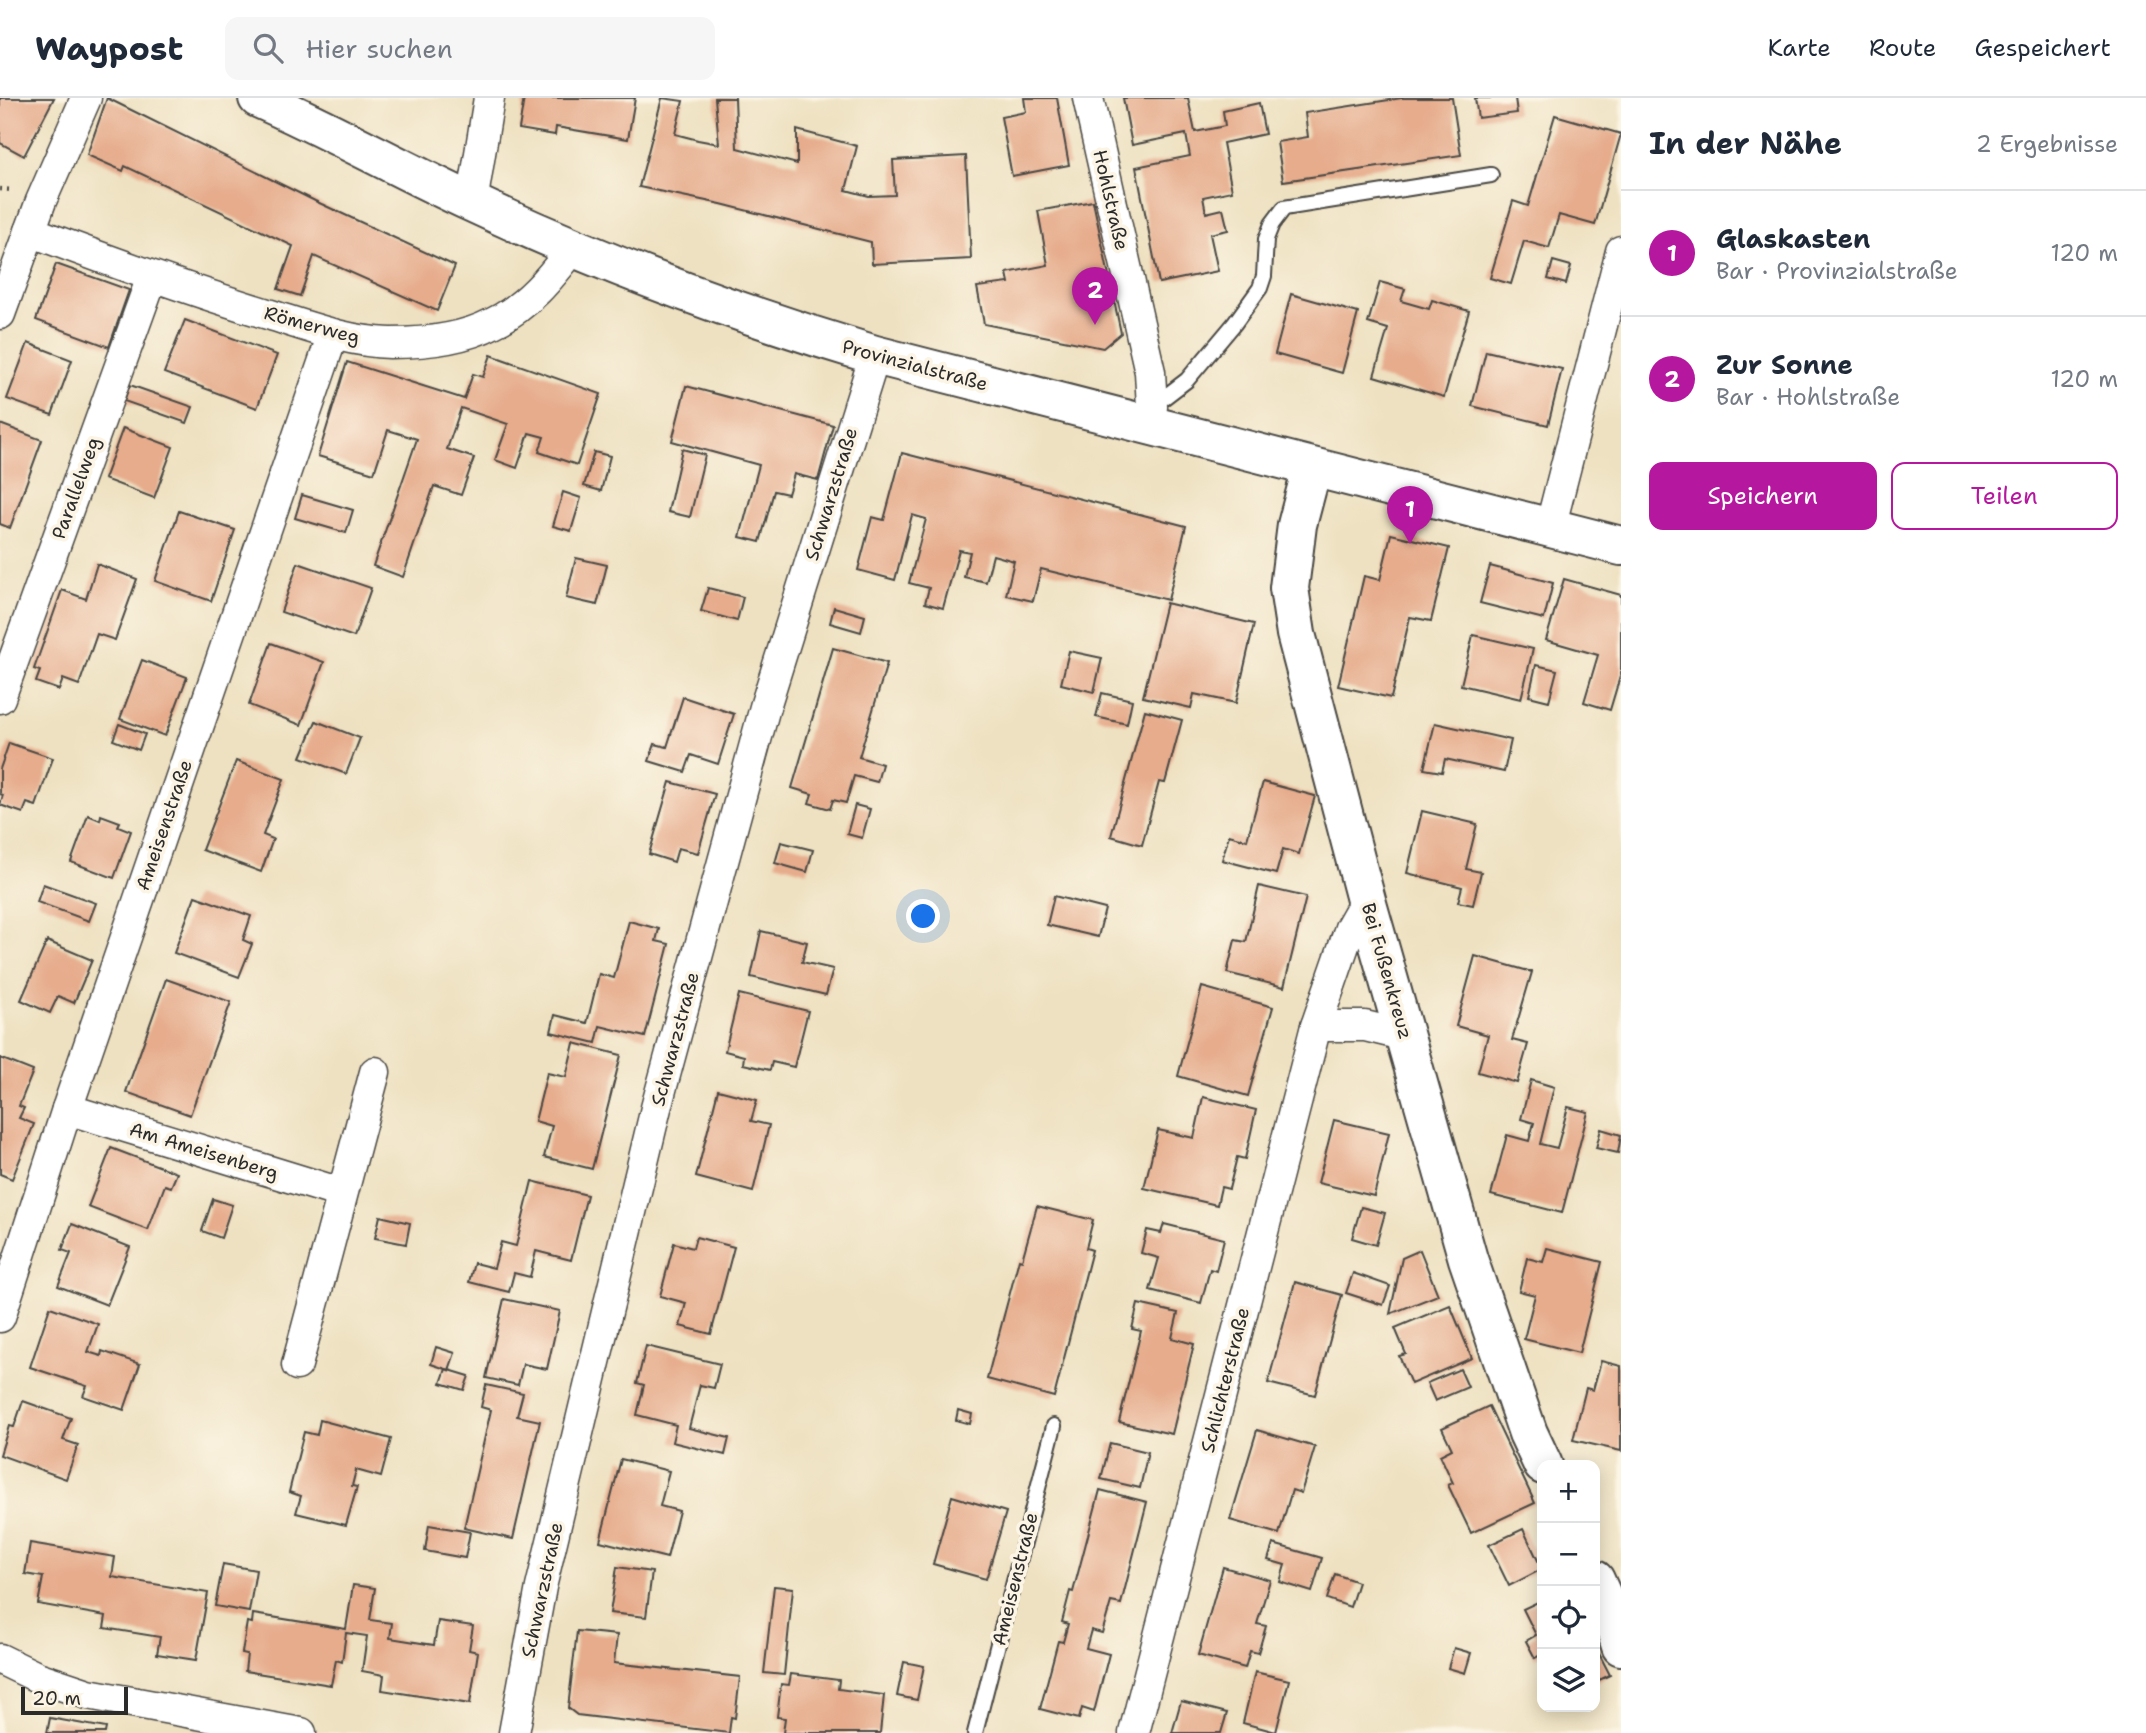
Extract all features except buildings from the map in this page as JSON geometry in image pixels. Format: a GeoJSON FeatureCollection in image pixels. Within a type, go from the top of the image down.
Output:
{"type":"FeatureCollection","features":[{"type":"Feature","properties":{"kind":"street"},"geometry":{"type":"LineString","coordinates":[[0,314],[30,231],[86,98]]}},
{"type":"Feature","properties":{"kind":"street","name":"Provinzialstraße"},"geometry":{"type":"LineString","coordinates":[[258,98],[308,120],[472,203],[697,298],[786,328],[875,355],[1150,417],[1312,468],[1621,546]]}},
{"type":"Feature","properties":{"kind":"street","name":"Provinzialstraße"},"geometry":{"type":"LineString","coordinates":[[274,98],[308,120]]}},
{"type":"Feature","properties":{"kind":"street"},"geometry":{"type":"LineString","coordinates":[[472,203],[489,98]]}},
{"type":"Feature","properties":{"kind":"street","name":"Hohlstraße"},"geometry":{"type":"LineString","coordinates":[[1088,98],[1150,372],[1150,417]]}},
{"type":"Feature","properties":{"kind":"street","name":"Römerweg"},"geometry":{"type":"LineString","coordinates":[[30,231],[152,277],[333,334],[389,343],[450,338],[492,324],[521,307],[554,274],[574,247]]}},
{"type":"Feature","properties":{"kind":"street"},"geometry":{"type":"LineString","coordinates":[[1550,528],[1620,251]]}},
{"type":"Feature","properties":{"kind":"street","name":"Parallelweg"},"geometry":{"type":"LineString","coordinates":[[0,698],[152,277]]}},
{"type":"Feature","properties":{"kind":"street","name":"Ameisenstraße"},"geometry":{"type":"LineString","coordinates":[[0,1317],[67,1109],[333,334]]}},
{"type":"Feature","properties":{"kind":"street","name":"Schwarzstraße"},"geometry":{"type":"LineString","coordinates":[[514,1733],[541,1587],[656,1108],[765,707],[875,355]]}},
{"type":"Feature","properties":{"kind":"street","name":"Bei Fußenkreuz"},"geometry":{"type":"LineString","coordinates":[[1312,468],[1297,525],[1289,588],[1299,647],[1366,900],[1468,1259],[1528,1433],[1541,1460]]}},
{"type":"Feature","properties":{"kind":"street","name":"Schlichterstraße"},"geometry":{"type":"LineString","coordinates":[[1134,1733],[1316,1026],[1350,928],[1366,900]]}},
{"type":"Feature","properties":{"kind":"street"},"geometry":{"type":"LineString","coordinates":[[1316,1026],[1365,1026],[1406,1037]]}},
{"type":"Feature","properties":{"kind":"street"},"geometry":{"type":"LineString","coordinates":[[297,1365],[375,1072]]}},
{"type":"Feature","properties":{"kind":"street","name":"Am Ameisenberg"},"geometry":{"type":"LineString","coordinates":[[67,1109],[341,1193]]}},
{"type":"Feature","properties":{"kind":"street"},"geometry":{"type":"LineString","coordinates":[[1598,1586],[1618,1628]]}},
{"type":"Feature","properties":{"kind":"street"},"geometry":{"type":"LineString","coordinates":[[0,1659],[37,1677],[88,1694],[258,1730],[301,1733]]}},
{"type":"Feature","properties":{"kind":"lane"},"geometry":{"type":"LineString","coordinates":[[1150,417],[1187,380],[1260,288],[1265,276],[1266,239],[1272,224],[1284,208],[1491,175]]}},
{"type":"Feature","properties":{"kind":"lane","name":"Ameisenstraße"},"geometry":{"type":"LineString","coordinates":[[975,1733],[1054,1426]]}},
{"type":"Feature","properties":{"kind":"place","name":"Zur Sonne"},"geometry":{"type":"Point","coordinates":[1095,325]}},
{"type":"Feature","properties":{"kind":"place","name":"Glaskasten"},"geometry":{"type":"Point","coordinates":[1410,544]}}]}
